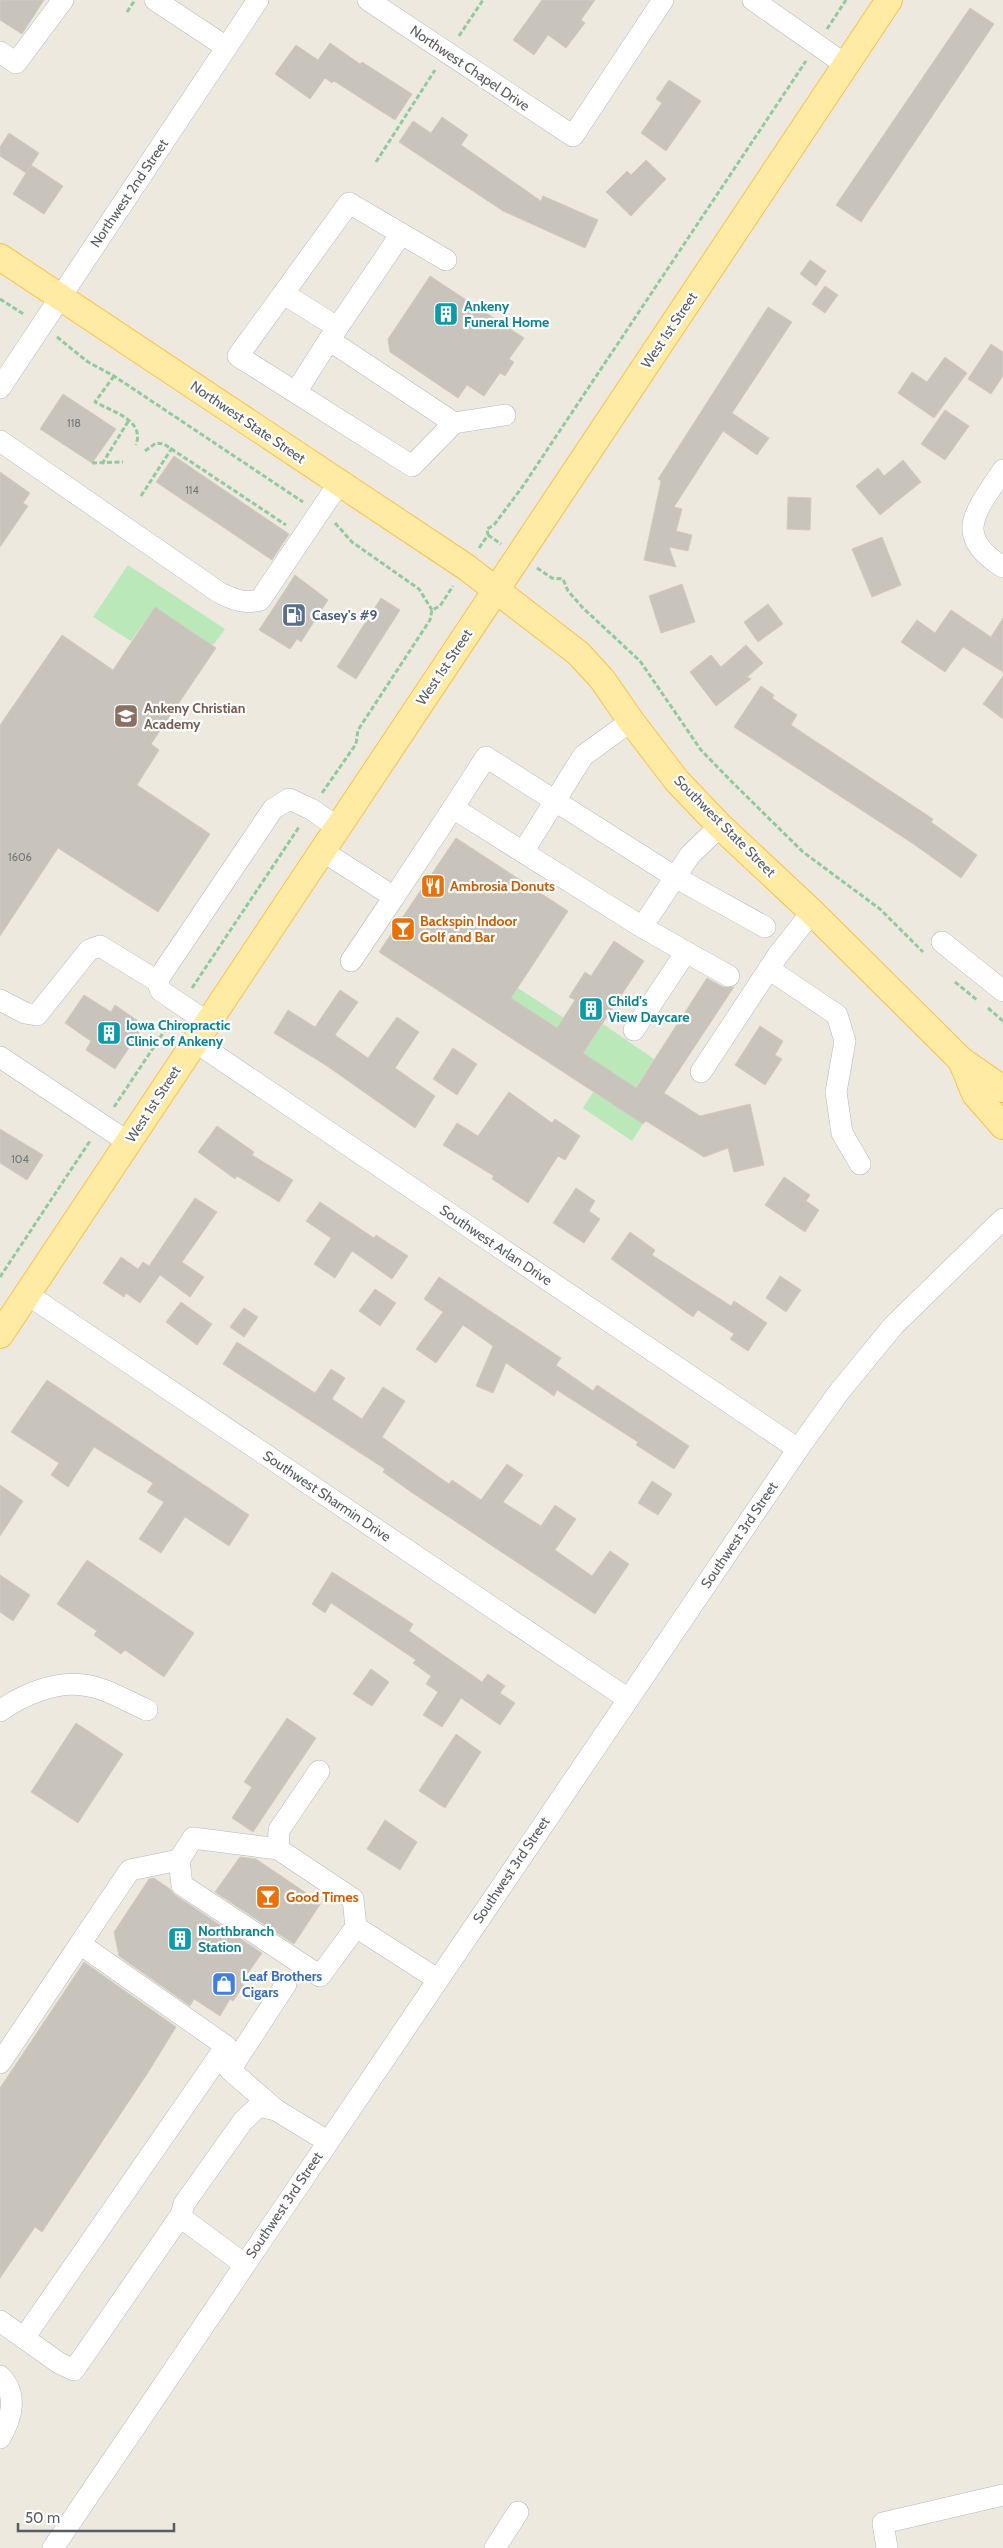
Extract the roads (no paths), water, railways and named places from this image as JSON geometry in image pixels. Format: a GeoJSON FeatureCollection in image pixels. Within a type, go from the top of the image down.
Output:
{"type":"FeatureCollection","features":[{"type":"Feature","properties":{"kind":"main road","name":"West 1st Street"},"geometry":{"type":"LineString","coordinates":[[0,1335],[321,850],[889,0]]}},
{"type":"Feature","properties":{"kind":"main road","name":"Northwest State Street"},"geometry":{"type":"LineString","coordinates":[[0,257],[496,588]]}},
{"type":"Feature","properties":{"kind":"main road","name":"Southwest State Street"},"geometry":{"type":"LineString","coordinates":[[496,588],[578,653],[602,679],[631,722],[677,781],[720,826],[812,912],[961,1060],[1003,1089]]}},
{"type":"Feature","properties":{"kind":"main road","name":"Southwest State Street"},"geometry":{"type":"LineString","coordinates":[[961,1060],[975,1094],[1003,1126]]}},
{"type":"Feature","properties":{"kind":"street"},"geometry":{"type":"LineString","coordinates":[[0,52],[16,62],[63,0]]}},
{"type":"Feature","properties":{"kind":"street"},"geometry":{"type":"LineString","coordinates":[[155,0],[226,47]]}},
{"type":"Feature","properties":{"kind":"street","name":"Northwest 2nd Street"},"geometry":{"type":"LineString","coordinates":[[0,388],[258,0]]}},
{"type":"Feature","properties":{"kind":"street","name":"Northwest Chapel Drive"},"geometry":{"type":"LineString","coordinates":[[368,0],[573,136],[663,0]]}},
{"type":"Feature","properties":{"kind":"street"},"geometry":{"type":"LineString","coordinates":[[753,0],[846,64]]}},
{"type":"Feature","properties":{"kind":"street"},"geometry":{"type":"LineString","coordinates":[[446,260],[349,203],[238,356],[412,466],[454,423],[505,415]]}},
{"type":"Feature","properties":{"kind":"street"},"geometry":{"type":"LineString","coordinates":[[296,392],[401,234]]}},
{"type":"Feature","properties":{"kind":"street"},"geometry":{"type":"LineString","coordinates":[[284,294],[333,334],[454,423]]}},
{"type":"Feature","properties":{"kind":"street"},"geometry":{"type":"LineString","coordinates":[[0,441],[220,593],[238,602],[247,603],[260,600],[339,483]]}},
{"type":"Feature","properties":{"kind":"street"},"geometry":{"type":"LineString","coordinates":[[1003,470],[979,506],[972,528],[974,540],[980,551],[1003,568]]}},
{"type":"Feature","properties":{"kind":"street"},"geometry":{"type":"LineString","coordinates":[[523,852],[583,756],[631,722]]}},
{"type":"Feature","properties":{"kind":"street"},"geometry":{"type":"LineString","coordinates":[[351,961],[486,757],[675,876],[765,927]]}},
{"type":"Feature","properties":{"kind":"street"},"geometry":{"type":"LineString","coordinates":[[157,981],[273,809],[289,799],[311,809],[337,827]]}},
{"type":"Feature","properties":{"kind":"street"},"geometry":{"type":"LineString","coordinates":[[453,808],[642,927],[730,976]]}},
{"type":"Feature","properties":{"kind":"street"},"geometry":{"type":"LineString","coordinates":[[642,927],[690,855],[720,826]]}},
{"type":"Feature","properties":{"kind":"street"},"geometry":{"type":"LineString","coordinates":[[321,850],[394,897]]}},
{"type":"Feature","properties":{"kind":"street"},"geometry":{"type":"LineString","coordinates":[[701,1072],[769,969],[812,912]]}},
{"type":"Feature","properties":{"kind":"street"},"geometry":{"type":"LineString","coordinates":[[942,942],[1003,992]]}},
{"type":"Feature","properties":{"kind":"street","name":"Southwest Arlan Drive"},"geometry":{"type":"LineString","coordinates":[[0,1000],[25,1013],[37,1015],[79,960],[89,950],[100,946],[157,981],[161,991],[180,1005],[200,1032],[798,1449]]}},
{"type":"Feature","properties":{"kind":"street"},"geometry":{"type":"LineString","coordinates":[[634,1030],[686,952]]}},
{"type":"Feature","properties":{"kind":"street"},"geometry":{"type":"LineString","coordinates":[[769,969],[837,1015],[845,1041],[836,1092],[842,1133],[860,1164]]}},
{"type":"Feature","properties":{"kind":"street"},"geometry":{"type":"LineString","coordinates":[[0,1056],[128,1142]]}},
{"type":"Feature","properties":{"kind":"street","name":"Southwest 3rd Street"},"geometry":{"type":"LineString","coordinates":[[53,2548],[798,1449],[839,1392],[894,1325],[1003,1219]]}},
{"type":"Feature","properties":{"kind":"street","name":"Southwest Sharmin Drive"},"geometry":{"type":"LineString","coordinates":[[27,1294],[628,1699]]}},
{"type":"Feature","properties":{"kind":"street"},"geometry":{"type":"LineString","coordinates":[[0,1711],[29,1695],[59,1685],[82,1684],[106,1691],[147,1710]]}},
{"type":"Feature","properties":{"kind":"street"},"geometry":{"type":"LineString","coordinates":[[278,1849],[279,1830],[319,1770]]}},
{"type":"Feature","properties":{"kind":"street"},"geometry":{"type":"LineString","coordinates":[[193,1838],[278,1849],[353,1899],[356,1927],[320,1976],[182,1886],[179,1860],[193,1838]]}},
{"type":"Feature","properties":{"kind":"street"},"geometry":{"type":"LineString","coordinates":[[0,2063],[130,1870],[179,1860]]}},
{"type":"Feature","properties":{"kind":"street"},"geometry":{"type":"LineString","coordinates":[[356,1927],[437,1980]]}},
{"type":"Feature","properties":{"kind":"street"},"geometry":{"type":"LineString","coordinates":[[80,1944],[226,2046],[230,2070],[276,2110],[327,2142]]}},
{"type":"Feature","properties":{"kind":"street"},"geometry":{"type":"LineString","coordinates":[[230,2070],[286,1984]]}},
{"type":"Feature","properties":{"kind":"street"},"geometry":{"type":"LineString","coordinates":[[24,2338],[226,2046]]}},
{"type":"Feature","properties":{"kind":"street"},"geometry":{"type":"LineString","coordinates":[[0,2321],[58,2363],[74,2370],[181,2215],[184,2204],[253,2109],[259,2106],[276,2110]]}},
{"type":"Feature","properties":{"kind":"street"},"geometry":{"type":"LineString","coordinates":[[181,2215],[189,2224],[244,2264]]}},
{"type":"Feature","properties":{"kind":"street"},"geometry":{"type":"LineString","coordinates":[[0,2376],[8,2384],[13,2405],[0,2438]]}},
{"type":"Feature","properties":{"kind":"street"},"geometry":{"type":"LineString","coordinates":[[887,2548],[883,2523],[1003,2494]]}},
{"type":"Feature","properties":{"kind":"street"},"geometry":{"type":"LineString","coordinates":[[495,2548],[518,2512]]}},
{"type":"Feature","properties":{"kind":"place","name":"Ankeny Funeral Home"},"geometry":{"type":"Point","coordinates":[446,314]}},
{"type":"Feature","properties":{"kind":"place","name":"Casey's #9"},"geometry":{"type":"Point","coordinates":[294,615]}},
{"type":"Feature","properties":{"kind":"place","name":"Ankeny Christian Academy"},"geometry":{"type":"Point","coordinates":[126,716]}},
{"type":"Feature","properties":{"kind":"place","name":"Ambrosia Donuts"},"geometry":{"type":"Point","coordinates":[433,886]}},
{"type":"Feature","properties":{"kind":"place","name":"Backspin Indoor Golf and Bar"},"geometry":{"type":"Point","coordinates":[403,929]}},
{"type":"Feature","properties":{"kind":"place","name":"Child's View Daycare"},"geometry":{"type":"Point","coordinates":[591,1009]}},
{"type":"Feature","properties":{"kind":"place","name":"Iowa Chiropractic Clinic of Ankeny"},"geometry":{"type":"Point","coordinates":[109,1033]}},
{"type":"Feature","properties":{"kind":"place","name":"Good Times"},"geometry":{"type":"Point","coordinates":[268,1897]}},
{"type":"Feature","properties":{"kind":"place","name":"Northbranch Station"},"geometry":{"type":"Point","coordinates":[180,1939]}},
{"type":"Feature","properties":{"kind":"place","name":"Leaf Brothers Cigars"},"geometry":{"type":"Point","coordinates":[224,1984]}}]}
